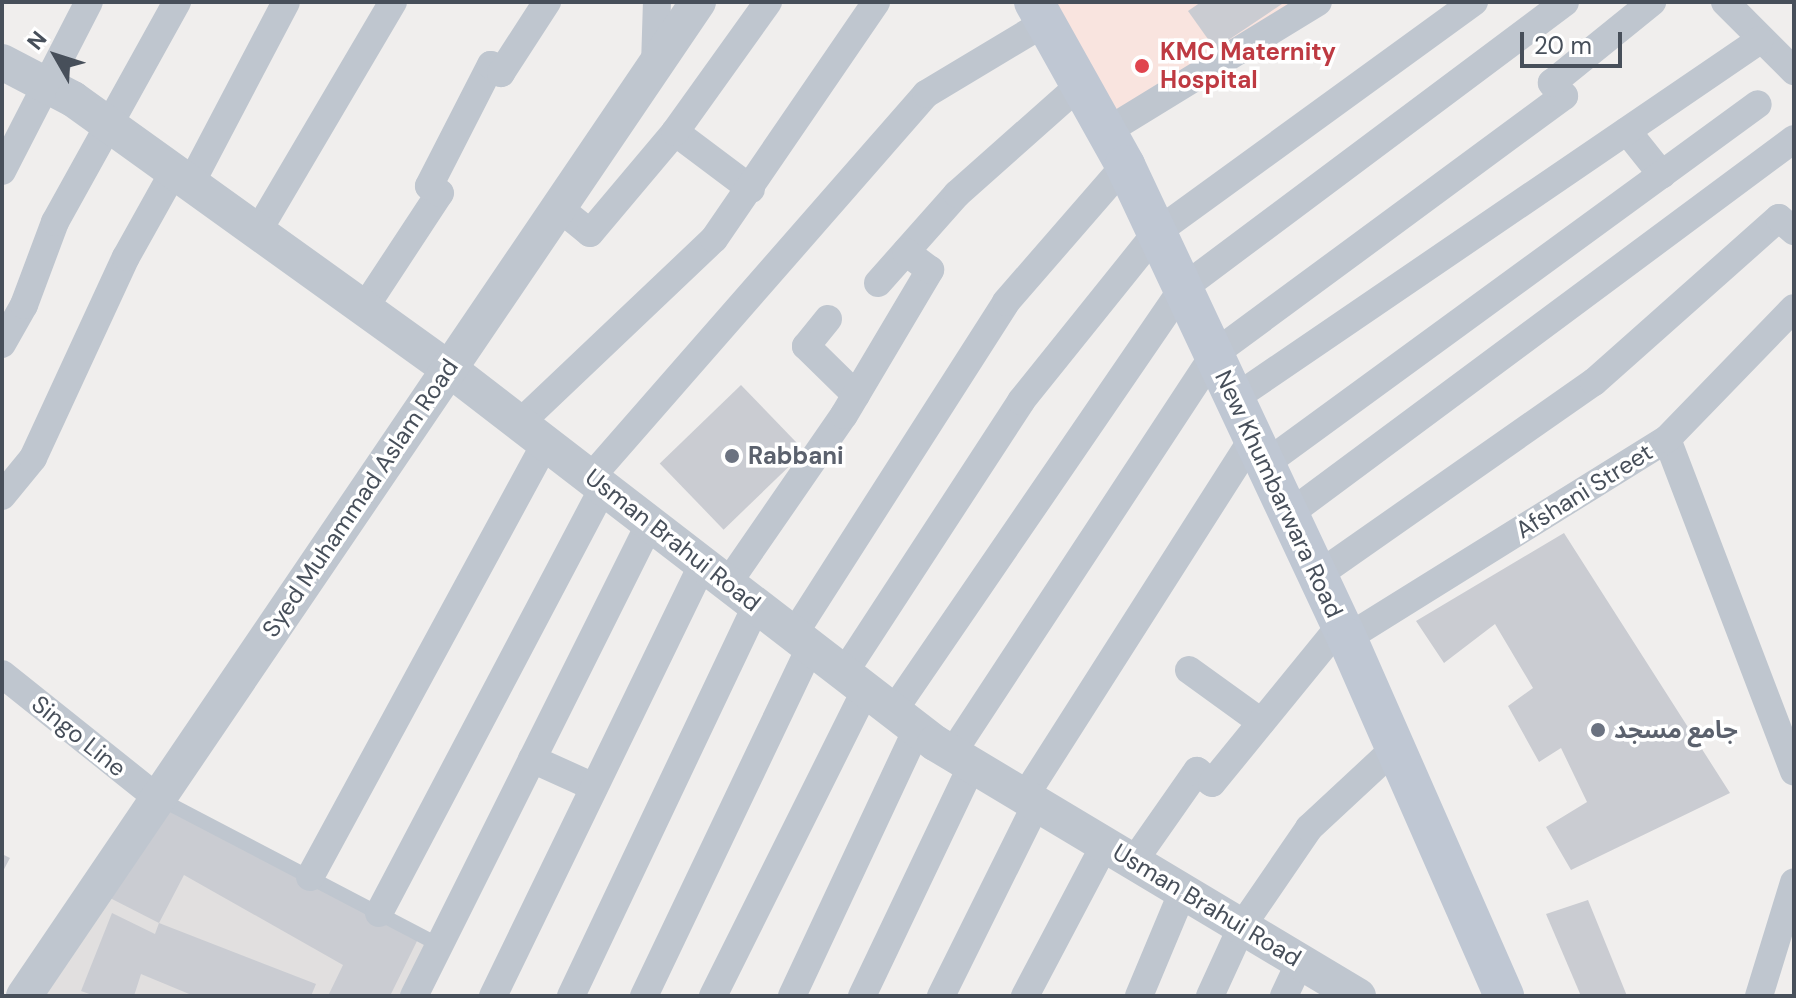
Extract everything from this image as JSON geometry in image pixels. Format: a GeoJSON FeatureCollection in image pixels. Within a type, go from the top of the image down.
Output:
{"type":"FeatureCollection","features":[{"type":"Feature","properties":{"kind":"main road","name":"New Khumbarwara Road"},"geometry":{"type":"LineString","coordinates":[[1040,12],[1117,147],[1344,632],[1504,996]]}},
{"type":"Feature","properties":{"kind":"street"},"geometry":{"type":"LineString","coordinates":[[2,171],[49,86],[89,2]]}},
{"type":"Feature","properties":{"kind":"street"},"geometry":{"type":"LineString","coordinates":[[2,344],[24,305],[55,222],[177,2]]}},
{"type":"Feature","properties":{"kind":"street"},"geometry":{"type":"LineString","coordinates":[[2,496],[33,458],[126,257],[183,177],[286,2]]}},
{"type":"Feature","properties":{"kind":"street"},"geometry":{"type":"LineString","coordinates":[[258,231],[393,2]]}},
{"type":"Feature","properties":{"kind":"street"},"geometry":{"type":"LineString","coordinates":[[365,307],[440,193],[429,186],[491,65],[501,73],[547,2]]}},
{"type":"Feature","properties":{"kind":"street"},"geometry":{"type":"LineString","coordinates":[[655,65],[657,2]]}},
{"type":"Feature","properties":{"kind":"street","name":"Syed Muhammad Aslam Road"},"geometry":{"type":"LineString","coordinates":[[24,996],[156,797],[698,2]]}},
{"type":"Feature","properties":{"kind":"street"},"geometry":{"type":"LineString","coordinates":[[558,207],[590,233],[675,132],[768,2]]}},
{"type":"Feature","properties":{"kind":"street"},"geometry":{"type":"LineString","coordinates":[[310,877],[533,433],[714,239],[876,2]]}},
{"type":"Feature","properties":{"kind":"street"},"geometry":{"type":"LineString","coordinates":[[644,996],[802,640],[1006,302],[1117,147],[1318,2]]}},
{"type":"Feature","properties":{"kind":"street"},"geometry":{"type":"LineString","coordinates":[[713,996],[880,700],[1021,401],[1157,232],[1474,2]]}},
{"type":"Feature","properties":{"kind":"street"},"geometry":{"type":"LineString","coordinates":[[792,996],[880,700],[1183,288],[1565,2]]}},
{"type":"Feature","properties":{"kind":"street"},"geometry":{"type":"LineString","coordinates":[[862,996],[963,758],[1214,354],[1564,96],[1552,83],[1652,2]]}},
{"type":"Feature","properties":{"kind":"street"},"geometry":{"type":"LineString","coordinates":[[1725,2],[1794,71]]}},
{"type":"Feature","properties":{"kind":"street"},"geometry":{"type":"LineString","coordinates":[[379,913],[597,482],[926,94],[1040,12]]}},
{"type":"Feature","properties":{"kind":"street"},"geometry":{"type":"LineString","coordinates":[[1235,398],[1760,40]]}},
{"type":"Feature","properties":{"kind":"street","name":"Usman Brahui Road"},"geometry":{"type":"LineString","coordinates":[[2,62],[49,86],[110,126],[365,307],[880,700],[963,758],[1358,996]]}},
{"type":"Feature","properties":{"kind":"street"},"geometry":{"type":"LineString","coordinates":[[878,283],[991,162],[1082,83]]}},
{"type":"Feature","properties":{"kind":"street"},"geometry":{"type":"LineString","coordinates":[[941,996],[1031,800],[1259,451],[1662,175],[1758,104]]}},
{"type":"Feature","properties":{"kind":"street"},"geometry":{"type":"LineString","coordinates":[[1627,131],[1662,175]]}},
{"type":"Feature","properties":{"kind":"street"},"geometry":{"type":"LineString","coordinates":[[675,132],[751,189]]}},
{"type":"Feature","properties":{"kind":"street"},"geometry":{"type":"LineString","coordinates":[[1289,514],[1794,139]]}},
{"type":"Feature","properties":{"kind":"street"},"geometry":{"type":"LineString","coordinates":[[1318,575],[1594,382],[1779,218],[1794,231]]}},
{"type":"Feature","properties":{"kind":"street"},"geometry":{"type":"LineString","coordinates":[[493,996],[594,787],[716,573],[856,395],[930,270],[906,252]]}},
{"type":"Feature","properties":{"kind":"street","name":"Afshani Street"},"geometry":{"type":"LineString","coordinates":[[1120,853],[1197,771],[1212,783],[1261,722],[1344,632],[1667,439],[1794,308]]}},
{"type":"Feature","properties":{"kind":"street"},"geometry":{"type":"LineString","coordinates":[[828,319],[806,346],[856,395]]}},
{"type":"Feature","properties":{"kind":"street"},"geometry":{"type":"LineString","coordinates":[[1667,439],[1794,772]]}},
{"type":"Feature","properties":{"kind":"street"},"geometry":{"type":"LineString","coordinates":[[414,996],[650,523]]}},
{"type":"Feature","properties":{"kind":"street"},"geometry":{"type":"LineString","coordinates":[[571,996],[757,605]]}},
{"type":"Feature","properties":{"kind":"street"},"geometry":{"type":"LineString","coordinates":[[1189,670],[1261,722]]}},
{"type":"Feature","properties":{"kind":"street","name":"Singo Line"},"geometry":{"type":"LineString","coordinates":[[2,674],[156,797]]}},
{"type":"Feature","properties":{"kind":"street"},"geometry":{"type":"LineString","coordinates":[[1210,996],[1242,926],[1309,828],[1395,748]]}},
{"type":"Feature","properties":{"kind":"street"},"geometry":{"type":"LineString","coordinates":[[532,759],[594,787]]}},
{"type":"Feature","properties":{"kind":"street"},"geometry":{"type":"LineString","coordinates":[[1025,996],[1120,853]]}},
{"type":"Feature","properties":{"kind":"street"},"geometry":{"type":"LineString","coordinates":[[1139,996],[1183,891]]}},
{"type":"Feature","properties":{"kind":"street"},"geometry":{"type":"LineString","coordinates":[[1759,996],[1792,897]]}},
{"type":"Feature","properties":{"kind":"street"},"geometry":{"type":"LineString","coordinates":[[1284,996],[1300,961]]}},
{"type":"Feature","properties":{"kind":"lane"},"geometry":{"type":"LineString","coordinates":[[156,797],[439,945]]}},
{"type":"Feature","properties":{"kind":"shaded area","name":"KMC Maternity Hospital"},"geometry":{"type":"Polygon","coordinates":[[[1034,2],[1318,2],[1109,130],[1034,2]]]}},
{"type":"Feature","properties":{"kind":"shaded area"},"geometry":{"type":"Polygon","coordinates":[[[156,797],[439,945],[414,996],[24,996],[156,797]]]}},
{"type":"Feature","properties":{"kind":"building"},"geometry":{"type":"Polygon","coordinates":[[[1201,2],[1285,2],[1215,49],[1188,11],[1201,2]]]}},
{"type":"Feature","properties":{"kind":"building","name":"Rabbani"},"geometry":{"type":"Polygon","coordinates":[[[741,385],[805,451],[724,530],[660,463],[741,385]]]}},
{"type":"Feature","properties":{"kind":"building"},"geometry":{"type":"Polygon","coordinates":[[[1564,533],[1730,793],[1571,870],[1546,827],[1587,802],[1561,748],[1539,762],[1508,706],[1533,688],[1495,624],[1444,663],[1416,621],[1564,533]]]}},
{"type":"Feature","properties":{"kind":"building"},"geometry":{"type":"Polygon","coordinates":[[[156,797],[418,939],[390,996],[328,996],[343,965],[184,875],[159,923],[110,898],[156,797]]]}},
{"type":"Feature","properties":{"kind":"building"},"geometry":{"type":"Polygon","coordinates":[[[2,854],[10,858],[2,873],[2,854]]]}},
{"type":"Feature","properties":{"kind":"building"},"geometry":{"type":"Polygon","coordinates":[[[1588,900],[1627,996],[1581,996],[1546,914],[1588,900]]]}},
{"type":"Feature","properties":{"kind":"building"},"geometry":{"type":"Polygon","coordinates":[[[112,913],[155,934],[159,923],[316,984],[311,996],[194,996],[141,974],[134,996],[95,996],[81,991],[112,913]]]}},
{"type":"Feature","properties":{"kind":"place","name":"KMC Maternity Hospital"},"geometry":{"type":"Point","coordinates":[1142,66]}},
{"type":"Feature","properties":{"kind":"place","name":"Rabbani"},"geometry":{"type":"Point","coordinates":[732,456]}},
{"type":"Feature","properties":{"kind":"place","name":"جامع مسجد"},"geometry":{"type":"Point","coordinates":[1598,730]}}]}
